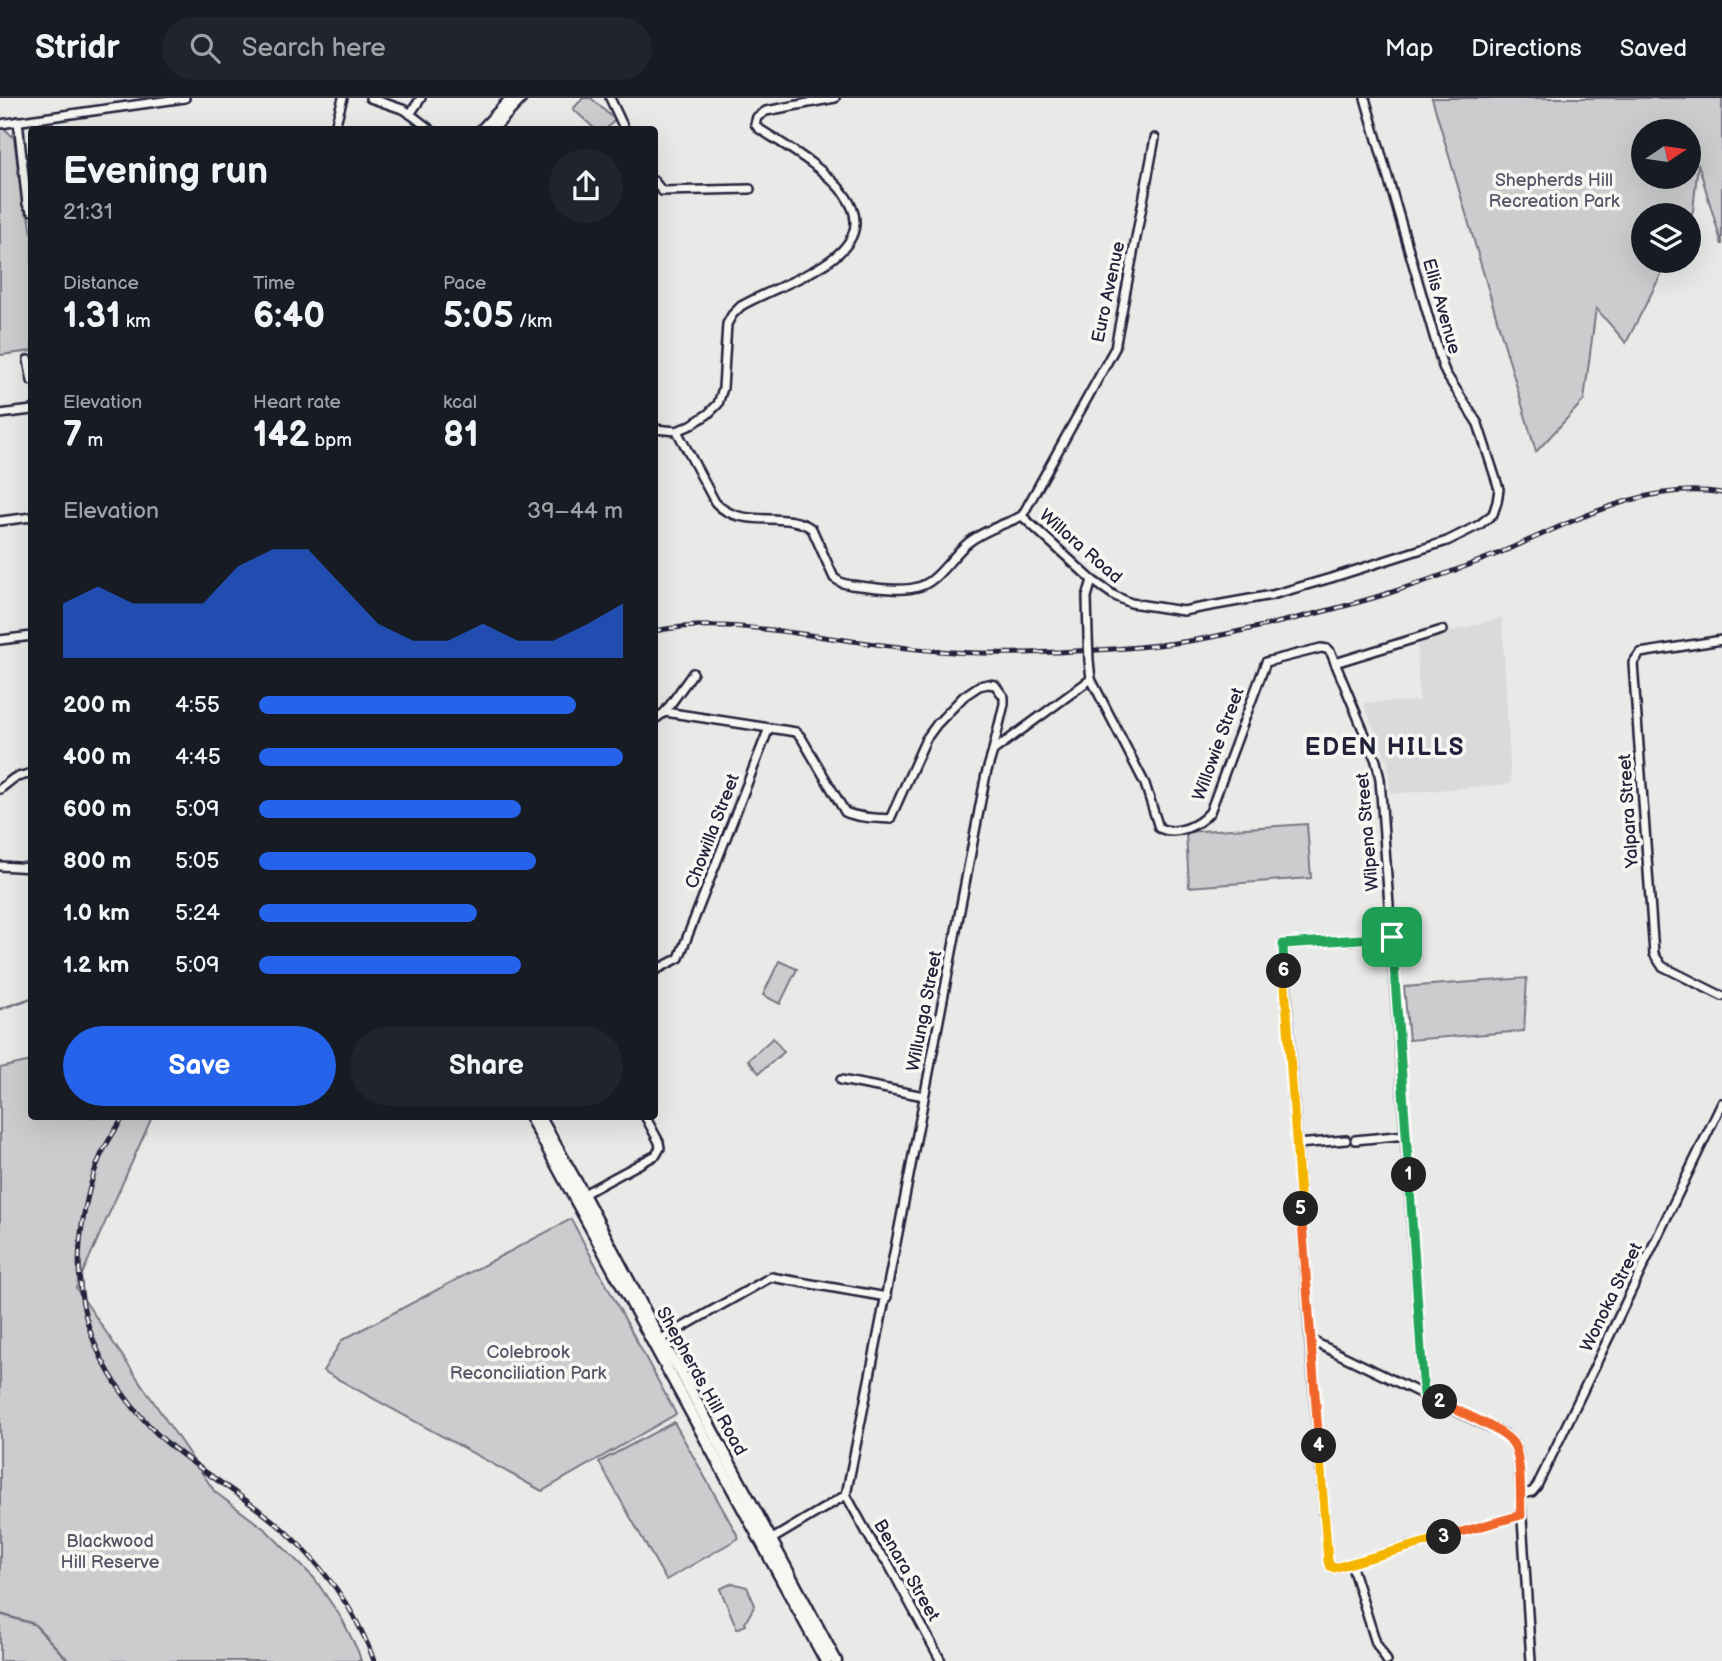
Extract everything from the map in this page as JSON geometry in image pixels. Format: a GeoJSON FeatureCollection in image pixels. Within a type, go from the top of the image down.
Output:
{"type":"FeatureCollection","features":[{"type":"Feature","properties":{"kind":"main road"},"geometry":{"type":"LineString","coordinates":[[486,126],[512,98]]}},
{"type":"Feature","properties":{"kind":"main road"},"geometry":{"type":"LineString","coordinates":[[495,126],[521,98]]}},
{"type":"Feature","properties":{"kind":"main road","name":"Shepherds Hill Road"},"geometry":{"type":"LineString","coordinates":[[532,1120],[579,1196]]}},
{"type":"Feature","properties":{"kind":"main road","name":"Shepherds Hill Road"},"geometry":{"type":"LineString","coordinates":[[541,1120],[657,1342],[836,1661]]}},
{"type":"Feature","properties":{"kind":"main road","name":"Shepherds Hill Road"},"geometry":{"type":"LineString","coordinates":[[767,1542],[826,1661]]}},
{"type":"Feature","properties":{"kind":"street"},"geometry":{"type":"LineString","coordinates":[[0,124],[135,101],[185,98]]}},
{"type":"Feature","properties":{"kind":"street"},"geometry":{"type":"LineString","coordinates":[[335,126],[343,98]]}},
{"type":"Feature","properties":{"kind":"street"},"geometry":{"type":"LineString","coordinates":[[370,98],[405,110],[426,126]]}},
{"type":"Feature","properties":{"kind":"street"},"geometry":{"type":"LineString","coordinates":[[411,114],[421,98]]}},
{"type":"Feature","properties":{"kind":"street"},"geometry":{"type":"LineString","coordinates":[[610,98],[623,126]]}},
{"type":"Feature","properties":{"kind":"street"},"geometry":{"type":"LineString","coordinates":[[658,429],[677,431],[708,414],[718,404],[723,388],[727,324],[741,306],[824,265],[850,239],[855,228],[855,218],[844,192],[828,175],[755,124],[757,117],[766,111],[835,98]]}},
{"type":"Feature","properties":{"kind":"street","name":"Ellis Avenue"},"geometry":{"type":"LineString","coordinates":[[1365,98],[1442,364],[1483,436],[1499,489],[1493,514]]}},
{"type":"Feature","properties":{"kind":"street"},"geometry":{"type":"LineString","coordinates":[[18,121],[28,205]]}},
{"type":"Feature","properties":{"kind":"street","name":"Euro Avenue"},"geometry":{"type":"LineString","coordinates":[[1022,516],[1115,348],[1155,138]]}},
{"type":"Feature","properties":{"kind":"street"},"geometry":{"type":"LineString","coordinates":[[658,186],[662,191],[750,189]]}},
{"type":"Feature","properties":{"kind":"street"},"geometry":{"type":"LineString","coordinates":[[0,414],[28,410]]}},
{"type":"Feature","properties":{"kind":"street","name":"Willora Road"},"geometry":{"type":"LineString","coordinates":[[677,431],[721,509],[754,519],[807,525],[812,529],[834,578],[851,585],[907,589],[920,587],[929,582],[958,551],[977,536],[1022,516],[1091,580],[1115,596],[1131,603],[1183,611],[1284,591],[1447,541],[1479,526],[1493,514]]}},
{"type":"Feature","properties":{"kind":"street"},"geometry":{"type":"LineString","coordinates":[[0,522],[28,518]]}},
{"type":"Feature","properties":{"kind":"street"},"geometry":{"type":"LineString","coordinates":[[993,751],[1091,679],[1087,597],[1091,580]]}},
{"type":"Feature","properties":{"kind":"street"},"geometry":{"type":"LineString","coordinates":[[1335,663],[1442,631]]}},
{"type":"Feature","properties":{"kind":"street"},"geometry":{"type":"LineString","coordinates":[[0,640],[28,636]]}},
{"type":"Feature","properties":{"kind":"street","name":"Yalpara Street"},"geometry":{"type":"LineString","coordinates":[[1722,640],[1640,653],[1633,663],[1654,954],[1662,967],[1722,996]]}},
{"type":"Feature","properties":{"kind":"street","name":"Willowie Street"},"geometry":{"type":"LineString","coordinates":[[1091,679],[1145,784],[1159,828],[1168,832],[1188,828],[1203,820],[1210,812],[1266,662],[1321,648],[1331,653]]}},
{"type":"Feature","properties":{"kind":"street","name":"Wilpena Street"},"geometry":{"type":"LineString","coordinates":[[1331,653],[1376,761],[1380,779],[1424,1395]]}},
{"type":"Feature","properties":{"kind":"street"},"geometry":{"type":"LineString","coordinates":[[658,717],[665,712],[693,673]]}},
{"type":"Feature","properties":{"kind":"street","name":"Willunga Street"},"geometry":{"type":"LineString","coordinates":[[769,728],[796,732],[801,737],[845,812],[850,815],[890,819],[926,739],[937,724],[964,696],[979,686],[995,685],[1004,697],[986,774],[887,1297],[846,1495]]}},
{"type":"Feature","properties":{"kind":"street"},"geometry":{"type":"LineString","coordinates":[[665,712],[769,728]]}},
{"type":"Feature","properties":{"kind":"street","name":"Chowilla Street"},"geometry":{"type":"LineString","coordinates":[[658,969],[679,958],[769,728]]}},
{"type":"Feature","properties":{"kind":"street"},"geometry":{"type":"LineString","coordinates":[[0,789],[15,778],[28,774]]}},
{"type":"Feature","properties":{"kind":"street"},"geometry":{"type":"LineString","coordinates":[[0,866],[28,868]]}},
{"type":"Feature","properties":{"kind":"street"},"geometry":{"type":"LineString","coordinates":[[1392,937],[1283,944],[1328,1561],[1334,1568],[1351,1564],[1521,1515]]}},
{"type":"Feature","properties":{"kind":"street"},"geometry":{"type":"LineString","coordinates":[[841,1080],[924,1096]]}},
{"type":"Feature","properties":{"kind":"street","name":"Wonoka Street"},"geometry":{"type":"LineString","coordinates":[[1520,1494],[1532,1492],[1537,1486],[1722,1103]]}},
{"type":"Feature","properties":{"kind":"street"},"geometry":{"type":"LineString","coordinates":[[579,1196],[656,1154],[660,1148],[659,1142],[647,1120]]}},
{"type":"Feature","properties":{"kind":"street"},"geometry":{"type":"LineString","coordinates":[[1355,1140],[1406,1135]]}},
{"type":"Feature","properties":{"kind":"street"},"geometry":{"type":"LineString","coordinates":[[1297,1144],[1346,1140]]}},
{"type":"Feature","properties":{"kind":"street"},"geometry":{"type":"LineString","coordinates":[[657,1342],[771,1277],[887,1297]]}},
{"type":"Feature","properties":{"kind":"street"},"geometry":{"type":"LineString","coordinates":[[1310,1339],[1504,1434],[1513,1443],[1517,1455],[1531,1661]]}},
{"type":"Feature","properties":{"kind":"street"},"geometry":{"type":"LineString","coordinates":[[767,1542],[846,1495]]}},
{"type":"Feature","properties":{"kind":"street","name":"Benara Street"},"geometry":{"type":"LineString","coordinates":[[846,1495],[876,1549],[888,1563],[941,1661]]}},
{"type":"Feature","properties":{"kind":"street"},"geometry":{"type":"LineString","coordinates":[[1351,1564],[1376,1643],[1387,1661]]}},
{"type":"Feature","properties":{"kind":"shaded area"},"geometry":{"type":"Polygon","coordinates":[[[1502,617],[1511,784],[1391,794],[1387,760],[1363,703],[1419,701],[1417,641],[1502,617]]]}},
{"type":"Feature","properties":{"kind":"green space"},"geometry":{"type":"Polygon","coordinates":[[[583,98],[591,98],[615,120],[609,126],[592,126],[573,109],[583,98]]]}},
{"type":"Feature","properties":{"kind":"green space","name":"Shepherds Hill Recreation Park"},"geometry":{"type":"Polygon","coordinates":[[[1432,98],[1722,98],[1722,245],[1701,173],[1701,119],[1631,119],[1631,189],[1695,189],[1694,203],[1631,203],[1631,273],[1662,273],[1626,343],[1596,308],[1584,400],[1536,452],[1432,98]]]}},
{"type":"Feature","properties":{"kind":"green space"},"geometry":{"type":"Polygon","coordinates":[[[0,129],[5,129],[14,138],[23,207],[28,216],[28,352],[0,355],[0,129]]]}},
{"type":"Feature","properties":{"kind":"green space"},"geometry":{"type":"Polygon","coordinates":[[[1307,824],[1311,878],[1189,887],[1186,832],[1307,824]]]}},
{"type":"Feature","properties":{"kind":"green space"},"geometry":{"type":"Polygon","coordinates":[[[779,961],[797,969],[780,1004],[763,995],[779,961]]]}},
{"type":"Feature","properties":{"kind":"green space"},"geometry":{"type":"Polygon","coordinates":[[[1527,978],[1524,1031],[1409,1040],[1404,987],[1527,978]]]}},
{"type":"Feature","properties":{"kind":"green space"},"geometry":{"type":"Polygon","coordinates":[[[773,1038],[784,1052],[759,1073],[748,1060],[773,1038]]]}},
{"type":"Feature","properties":{"kind":"green space","name":"Blackwood Hill Reserve"},"geometry":{"type":"Polygon","coordinates":[[[28,1062],[28,1120],[151,1120],[76,1288],[215,1492],[266,1530],[314,1578],[342,1619],[361,1661],[0,1661],[0,1068],[28,1062]]]}},
{"type":"Feature","properties":{"kind":"green space","name":"Colebrook Reconciliation Park"},"geometry":{"type":"Polygon","coordinates":[[[571,1219],[676,1414],[542,1491],[323,1371],[342,1340],[571,1219]]]}},
{"type":"Feature","properties":{"kind":"green space"},"geometry":{"type":"Polygon","coordinates":[[[674,1422],[739,1538],[666,1580],[599,1462],[674,1422]]]}},
{"type":"Feature","properties":{"kind":"green space"},"geometry":{"type":"Polygon","coordinates":[[[732,1583],[747,1587],[755,1605],[746,1625],[737,1629],[720,1589],[732,1583]]]}},
{"type":"Feature","properties":{"kind":"waterway"},"geometry":{"type":"LineString","coordinates":[[0,1009],[28,999]]}},
{"type":"Feature","properties":{"kind":"waterway"},"geometry":{"type":"LineString","coordinates":[[0,1614],[34,1624],[69,1661]]}},
{"type":"Feature","properties":{"kind":"railway"},"geometry":{"type":"LineString","coordinates":[[658,630],[691,626],[747,627],[937,651],[976,653],[1036,653],[1179,643],[1277,623],[1383,595],[1469,565],[1606,508],[1635,499],[1664,493],[1722,493]]}},
{"type":"Feature","properties":{"kind":"railway"},"geometry":{"type":"LineString","coordinates":[[122,1120],[104,1148],[96,1168],[87,1198],[80,1241],[81,1292],[93,1340],[117,1385],[149,1425],[195,1465],[271,1519],[311,1558],[349,1608],[374,1661]]}},
{"type":"Feature","properties":{"kind":"district","name":"EDEN HILLS"},"geometry":{"type":"Point","coordinates":[1385,747]}},
{"type":"Feature","properties":{"kind":"route"},"geometry":{"type":"LineString","coordinates":[[1392,937],[1424,1395],[1504,1434],[1513,1443],[1517,1455],[1521,1515],[1334,1568],[1328,1561],[1283,944],[1392,937]]}}]}
